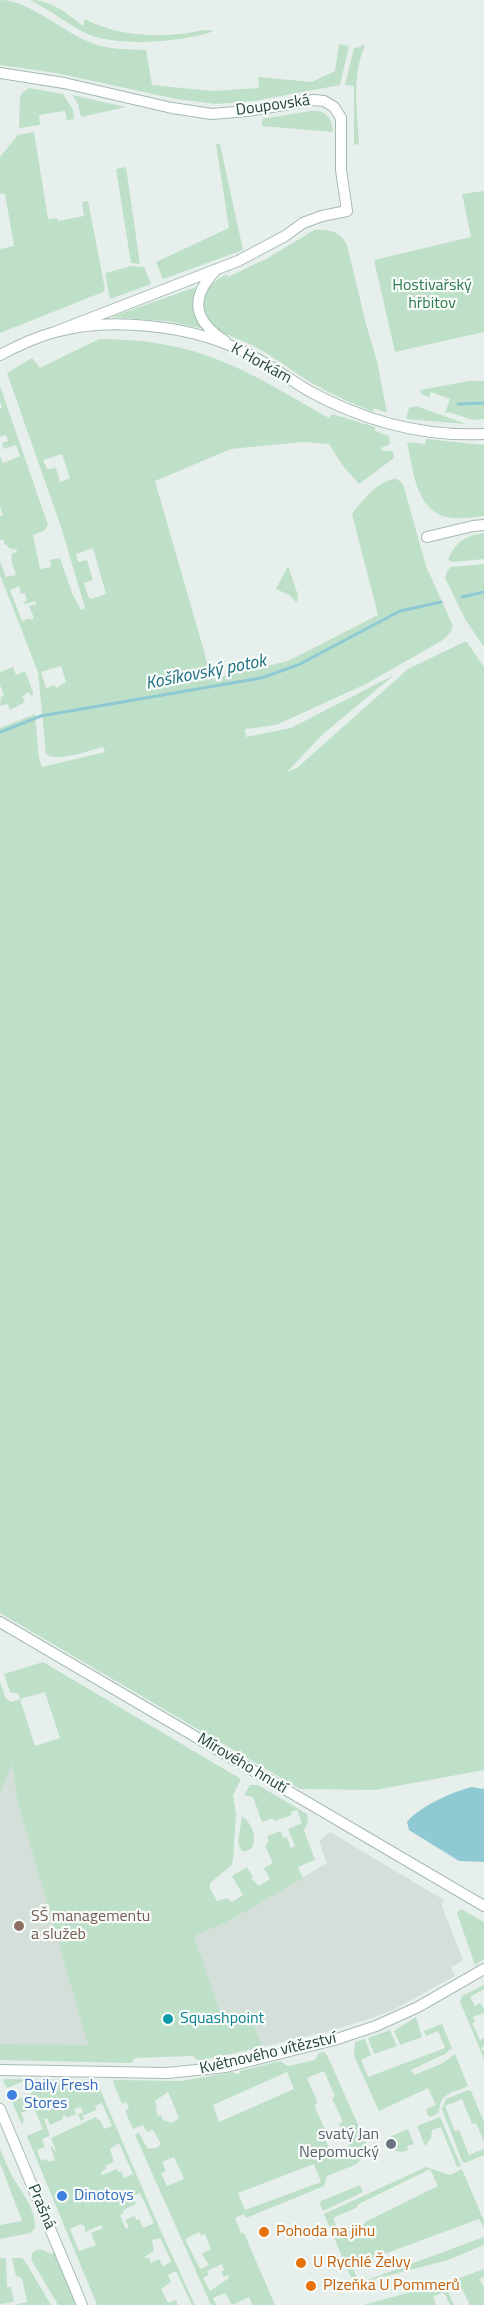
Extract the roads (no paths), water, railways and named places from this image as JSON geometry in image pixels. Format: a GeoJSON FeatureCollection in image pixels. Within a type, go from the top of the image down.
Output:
{"type":"FeatureCollection","features":[{"type":"Feature","properties":{"kind":"street","name":"Doupovská"},"geometry":{"type":"LineString","coordinates":[[0,73],[64,83],[172,108],[212,114],[314,100],[324,101],[334,107],[341,118],[341,170],[347,211],[303,223],[264,248],[216,270],[55,332]]}},
{"type":"Feature","properties":{"kind":"street","name":"Doupovská"},"geometry":{"type":"LineString","coordinates":[[216,270],[198,294],[199,313],[211,331],[238,349]]}},
{"type":"Feature","properties":{"kind":"street","name":"K Horkám"},"geometry":{"type":"LineString","coordinates":[[0,355],[55,332],[104,325],[145,326],[195,334],[238,349],[319,396],[397,428],[422,432],[484,434]]}},
{"type":"Feature","properties":{"kind":"street"},"geometry":{"type":"LineString","coordinates":[[472,435],[484,439]]}},
{"type":"Feature","properties":{"kind":"street"},"geometry":{"type":"LineString","coordinates":[[427,537],[473,525],[484,525]]}},
{"type":"Feature","properties":{"kind":"street","name":"Mírového hnutí"},"geometry":{"type":"LineString","coordinates":[[0,1622],[484,1906]]}},
{"type":"Feature","properties":{"kind":"street","name":"Květnového vítězství"},"geometry":{"type":"LineString","coordinates":[[0,2070],[167,2073],[226,2067],[334,2040],[375,2026],[418,2007],[484,1969]]}},
{"type":"Feature","properties":{"kind":"street","name":"Prašná"},"geometry":{"type":"LineString","coordinates":[[0,2109],[82,2305]]}},
{"type":"Feature","properties":{"kind":"water"},"geometry":{"type":"Polygon","coordinates":[[[472,1787],[484,1789],[484,1862],[459,1861],[409,1830],[407,1822],[420,1810],[455,1792],[472,1787]]]}},
{"type":"Feature","properties":{"kind":"waterway"},"geometry":{"type":"LineString","coordinates":[[458,404],[484,403]]}},
{"type":"Feature","properties":{"kind":"waterway","name":"Košíkovský potok"},"geometry":{"type":"LineString","coordinates":[[462,597],[484,592]]}},
{"type":"Feature","properties":{"kind":"waterway","name":"Košíkovský potok"},"geometry":{"type":"LineString","coordinates":[[0,732],[41,716],[261,678],[298,665],[400,611],[441,602]]}},
{"type":"Feature","properties":{"kind":"place","name":"SŠ managementu a služeb"},"geometry":{"type":"Point","coordinates":[19,1926]}},
{"type":"Feature","properties":{"kind":"place","name":"Squashpoint"},"geometry":{"type":"Point","coordinates":[168,2019]}},
{"type":"Feature","properties":{"kind":"place","name":"Daily Fresh Stores"},"geometry":{"type":"Point","coordinates":[12,2095]}},
{"type":"Feature","properties":{"kind":"place","name":"svatý Jan Nepomucký"},"geometry":{"type":"Point","coordinates":[391,2144]}},
{"type":"Feature","properties":{"kind":"place","name":"Dinotoys"},"geometry":{"type":"Point","coordinates":[62,2196]}},
{"type":"Feature","properties":{"kind":"place","name":"Pohoda na jihu"},"geometry":{"type":"Point","coordinates":[264,2232]}},
{"type":"Feature","properties":{"kind":"place","name":"U Rychlé Želvy"},"geometry":{"type":"Point","coordinates":[301,2263]}},
{"type":"Feature","properties":{"kind":"place","name":"Plzeňka U Pommerů"},"geometry":{"type":"Point","coordinates":[311,2286]}},
{"type":"Feature","properties":{"kind":"park label","name":"Hostivařský hřbitov"},"geometry":{"type":"Point","coordinates":[432,295]}}]}
